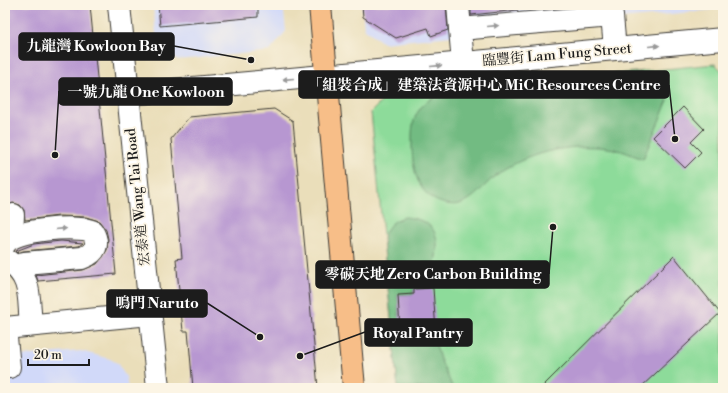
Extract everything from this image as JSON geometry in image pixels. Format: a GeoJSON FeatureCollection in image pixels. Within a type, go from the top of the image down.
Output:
{"type":"FeatureCollection","features":[{"type":"Feature","properties":{"kind":"main road"},"geometry":{"type":"LineString","coordinates":[[320,5],[354,388]]}},
{"type":"Feature","properties":{"kind":"street","name":"宏泰道 Wang Tai Road"},"geometry":{"type":"LineString","coordinates":[[119,5],[158,388]]}},
{"type":"Feature","properties":{"kind":"street"},"geometry":{"type":"LineString","coordinates":[[458,5],[463,63]]}},
{"type":"Feature","properties":{"kind":"street"},"geometry":{"type":"LineString","coordinates":[[460,29],[611,10],[615,49]]}},
{"type":"Feature","properties":{"kind":"street","name":"臨豐街 Lam Fung Street"},"geometry":{"type":"LineString","coordinates":[[128,94],[723,39]]}},
{"type":"Feature","properties":{"kind":"street"},"geometry":{"type":"LineString","coordinates":[[9,240],[13,215]]}},
{"type":"Feature","properties":{"kind":"street"},"geometry":{"type":"LineString","coordinates":[[9,240],[22,233],[80,228],[92,230],[96,237],[94,252],[89,256],[82,258],[24,263],[19,267],[12,263]]}},
{"type":"Feature","properties":{"kind":"street"},"geometry":{"type":"LineString","coordinates":[[12,263],[27,282],[31,325]]}},
{"type":"Feature","properties":{"kind":"street"},"geometry":{"type":"LineString","coordinates":[[9,368],[5,328],[150,314]]}},
{"type":"Feature","properties":{"kind":"shaded area"},"geometry":{"type":"Polygon","coordinates":[[[153,5],[283,5],[286,31],[270,51],[177,60],[157,43],[153,5]]]}},
{"type":"Feature","properties":{"kind":"shaded area"},"geometry":{"type":"Polygon","coordinates":[[[362,5],[715,5],[711,10],[383,43],[364,28],[362,5]]]}},
{"type":"Feature","properties":{"kind":"shaded area"},"geometry":{"type":"Polygon","coordinates":[[[81,351],[110,359],[117,363],[126,377],[128,388],[5,388],[5,357],[81,351]]]}},
{"type":"Feature","properties":{"kind":"green space"},"geometry":{"type":"Polygon","coordinates":[[[715,64],[723,72],[723,388],[398,388],[371,112],[386,97],[715,64]]]}},
{"type":"Feature","properties":{"kind":"green space"},"geometry":{"type":"Polygon","coordinates":[[[640,72],[668,100],[643,159],[618,150],[599,147],[554,150],[525,159],[512,165],[499,173],[469,200],[455,205],[437,201],[423,190],[419,183],[414,166],[412,128],[416,115],[422,106],[438,95],[452,90],[640,72]]]}},
{"type":"Feature","properties":{"kind":"green space"},"geometry":{"type":"Polygon","coordinates":[[[405,217],[420,220],[430,226],[435,233],[437,253],[430,288],[414,289],[414,294],[398,295],[400,330],[417,329],[417,333],[432,332],[440,359],[453,388],[398,388],[383,239],[386,231],[391,225],[397,220],[405,217]]]}},
{"type":"Feature","properties":{"kind":"building"},"geometry":{"type":"Polygon","coordinates":[[[5,5],[90,5],[116,274],[38,281],[36,275],[83,270],[97,264],[107,250],[108,239],[106,230],[99,221],[86,217],[59,216],[25,220],[24,210],[20,205],[13,203],[5,206],[5,5]]]}},
{"type":"Feature","properties":{"kind":"building"},"geometry":{"type":"Polygon","coordinates":[[[158,5],[258,5],[258,17],[160,26],[158,5]]]}},
{"type":"Feature","properties":{"kind":"building"},"geometry":{"type":"Polygon","coordinates":[[[362,5],[446,5],[448,30],[431,36],[428,28],[396,38],[363,17],[362,5]]]}},
{"type":"Feature","properties":{"kind":"building"},"geometry":{"type":"Polygon","coordinates":[[[471,5],[517,5],[518,10],[471,15],[471,5]]]}},
{"type":"Feature","properties":{"kind":"building"},"geometry":{"type":"Polygon","coordinates":[[[683,107],[704,129],[691,142],[701,152],[685,168],[653,137],[683,107]]]}},
{"type":"Feature","properties":{"kind":"building"},"geometry":{"type":"Polygon","coordinates":[[[274,109],[293,121],[318,388],[193,388],[188,331],[183,331],[176,259],[182,258],[171,139],[189,117],[274,109]]]}},
{"type":"Feature","properties":{"kind":"building"},"geometry":{"type":"Polygon","coordinates":[[[61,241],[83,243],[79,246],[23,251],[18,253],[16,251],[34,244],[61,241]]]}},
{"type":"Feature","properties":{"kind":"building"},"geometry":{"type":"Polygon","coordinates":[[[674,256],[720,313],[640,388],[541,388],[674,256]]]}},
{"type":"Feature","properties":{"kind":"building"},"geometry":{"type":"Polygon","coordinates":[[[433,288],[436,332],[417,334],[417,329],[400,330],[398,295],[414,294],[414,289],[433,288]]]}},
{"type":"Feature","properties":{"kind":"place","name":"九龍灣 Kowloon Bay"},"geometry":{"type":"Point","coordinates":[251,60]}},
{"type":"Feature","properties":{"kind":"place","name":"「組裝合成」建築法資源中心 MiC Resources Centre"},"geometry":{"type":"Point","coordinates":[675,139]}},
{"type":"Feature","properties":{"kind":"place","name":"一號九龍 One Kowloon"},"geometry":{"type":"Point","coordinates":[55,155]}},
{"type":"Feature","properties":{"kind":"place","name":"零碳天地 Zero Carbon Building"},"geometry":{"type":"Point","coordinates":[553,227]}},
{"type":"Feature","properties":{"kind":"place","name":"鳴門 Naruto"},"geometry":{"type":"Point","coordinates":[260,337]}},
{"type":"Feature","properties":{"kind":"place","name":"Royal Pantry"},"geometry":{"type":"Point","coordinates":[300,356]}}]}
